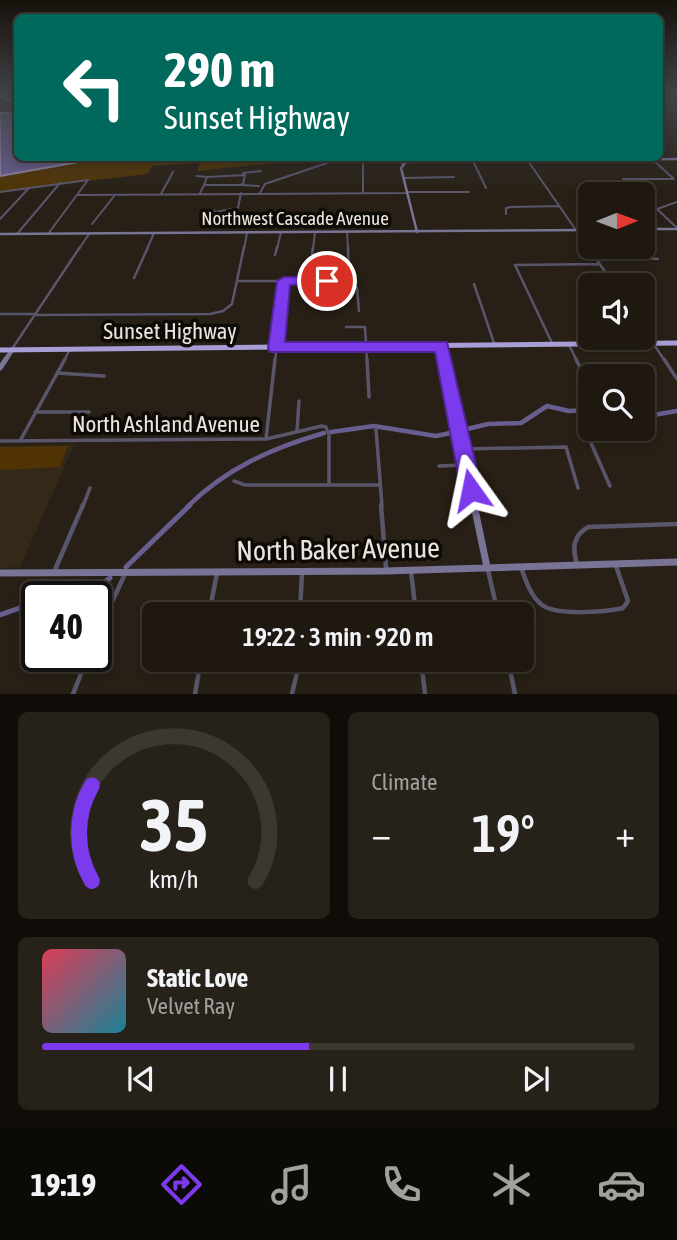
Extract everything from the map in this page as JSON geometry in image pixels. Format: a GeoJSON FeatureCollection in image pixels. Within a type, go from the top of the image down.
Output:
{"type":"FeatureCollection","features":[{"type":"Feature","properties":{"kind":"highway","name":"Sunset Highway"},"geometry":{"type":"LineString","coordinates":[[655,344],[677,343]]}},
{"type":"Feature","properties":{"kind":"highway","name":"Sunset Highway"},"geometry":{"type":"LineString","coordinates":[[0,349],[578,345]]}},
{"type":"Feature","properties":{"kind":"street"},"geometry":{"type":"LineString","coordinates":[[363,161],[363,193]]}},
{"type":"Feature","properties":{"kind":"street"},"geometry":{"type":"LineString","coordinates":[[401,161],[417,232]]}},
{"type":"Feature","properties":{"kind":"street"},"geometry":{"type":"LineString","coordinates":[[402,164],[412,161],[473,161],[486,188]]}},
{"type":"Feature","properties":{"kind":"street"},"geometry":{"type":"LineString","coordinates":[[528,161],[578,233]]}},
{"type":"Feature","properties":{"kind":"street"},"geometry":{"type":"LineString","coordinates":[[654,161],[675,179]]}},
{"type":"Feature","properties":{"kind":"street"},"geometry":{"type":"LineString","coordinates":[[260,193],[265,184],[327,163]]}},
{"type":"Feature","properties":{"kind":"street"},"geometry":{"type":"LineString","coordinates":[[197,176],[261,171]]}},
{"type":"Feature","properties":{"kind":"street"},"geometry":{"type":"LineString","coordinates":[[161,194],[173,172]]}},
{"type":"Feature","properties":{"kind":"street"},"geometry":{"type":"LineString","coordinates":[[240,185],[243,184],[243,173]]}},
{"type":"Feature","properties":{"kind":"street"},"geometry":{"type":"LineString","coordinates":[[200,194],[206,177]]}},
{"type":"Feature","properties":{"kind":"street"},"geometry":{"type":"LineString","coordinates":[[404,178],[454,177]]}},
{"type":"Feature","properties":{"kind":"street"},"geometry":{"type":"LineString","coordinates":[[623,179],[675,179]]}},
{"type":"Feature","properties":{"kind":"street"},"geometry":{"type":"LineString","coordinates":[[0,192],[88,180],[47,234]]}},
{"type":"Feature","properties":{"kind":"street"},"geometry":{"type":"LineString","coordinates":[[17,234],[60,183]]}},
{"type":"Feature","properties":{"kind":"street"},"geometry":{"type":"LineString","coordinates":[[203,185],[259,186]]}},
{"type":"Feature","properties":{"kind":"street"},"geometry":{"type":"LineString","coordinates":[[226,193],[228,185]]}},
{"type":"Feature","properties":{"kind":"street"},"geometry":{"type":"LineString","coordinates":[[0,219],[30,187]]}},
{"type":"Feature","properties":{"kind":"street"},"geometry":{"type":"LineString","coordinates":[[77,195],[469,192]]}},
{"type":"Feature","properties":{"kind":"street"},"geometry":{"type":"LineString","coordinates":[[215,212],[238,208],[241,193]]}},
{"type":"Feature","properties":{"kind":"street"},"geometry":{"type":"LineString","coordinates":[[92,224],[115,195]]}},
{"type":"Feature","properties":{"kind":"street"},"geometry":{"type":"LineString","coordinates":[[677,202],[657,209],[677,228]]}},
{"type":"Feature","properties":{"kind":"street"},"geometry":{"type":"LineString","coordinates":[[506,214],[506,208],[511,207],[559,206]]}},
{"type":"Feature","properties":{"kind":"street"},"geometry":{"type":"LineString","coordinates":[[655,229],[677,228]]}},
{"type":"Feature","properties":{"kind":"street","name":"Northwest Cascade Avenue"},"geometry":{"type":"LineString","coordinates":[[0,234],[576,230]]}},
{"type":"Feature","properties":{"kind":"street"},"geometry":{"type":"LineString","coordinates":[[275,255],[281,232]]}},
{"type":"Feature","properties":{"kind":"street"},"geometry":{"type":"LineString","coordinates":[[312,255],[314,232]]}},
{"type":"Feature","properties":{"kind":"street"},"geometry":{"type":"LineString","coordinates":[[347,232],[349,281]]}},
{"type":"Feature","properties":{"kind":"street"},"geometry":{"type":"LineString","coordinates":[[134,278],[154,233]]}},
{"type":"Feature","properties":{"kind":"street"},"geometry":{"type":"LineString","coordinates":[[0,314],[210,314],[226,310],[232,303],[247,233]]}},
{"type":"Feature","properties":{"kind":"street"},"geometry":{"type":"LineString","coordinates":[[0,368],[89,234]]}},
{"type":"Feature","properties":{"kind":"street"},"geometry":{"type":"LineString","coordinates":[[596,259],[605,273]]}},
{"type":"Feature","properties":{"kind":"street"},"geometry":{"type":"LineString","coordinates":[[553,345],[515,264],[599,264]]}},
{"type":"Feature","properties":{"kind":"street"},"geometry":{"type":"LineString","coordinates":[[237,281],[349,281],[357,288],[359,311]]}},
{"type":"Feature","properties":{"kind":"street"},"geometry":{"type":"LineString","coordinates":[[266,439],[284,281]]}},
{"type":"Feature","properties":{"kind":"street"},"geometry":{"type":"LineString","coordinates":[[474,284],[495,346]]}},
{"type":"Feature","properties":{"kind":"street"},"geometry":{"type":"LineString","coordinates":[[346,327],[365,327],[369,397]]}},
{"type":"Feature","properties":{"kind":"street"},"geometry":{"type":"LineString","coordinates":[[569,345],[578,364]]}},
{"type":"Feature","properties":{"kind":"street"},"geometry":{"type":"LineString","coordinates":[[442,346],[495,602]]}},
{"type":"Feature","properties":{"kind":"street"},"geometry":{"type":"LineString","coordinates":[[655,346],[677,379]]}},
{"type":"Feature","properties":{"kind":"street"},"geometry":{"type":"LineString","coordinates":[[20,441],[70,349]]}},
{"type":"Feature","properties":{"kind":"street"},"geometry":{"type":"LineString","coordinates":[[57,373],[104,376]]}},
{"type":"Feature","properties":{"kind":"street"},"geometry":{"type":"LineString","coordinates":[[297,431],[299,401]]}},
{"type":"Feature","properties":{"kind":"street"},"geometry":{"type":"LineString","coordinates":[[35,412],[89,412]]}},
{"type":"Feature","properties":{"kind":"street","name":"North Ashland Avenue"},"geometry":{"type":"LineString","coordinates":[[0,441],[266,439],[322,426],[328,430],[329,485]]}},
{"type":"Feature","properties":{"kind":"street"},"geometry":{"type":"LineString","coordinates":[[376,429],[386,571]]}},
{"type":"Feature","properties":{"kind":"street"},"geometry":{"type":"LineString","coordinates":[[590,441],[610,486]]}},
{"type":"Feature","properties":{"kind":"street"},"geometry":{"type":"LineString","coordinates":[[463,449],[566,447],[578,488]]}},
{"type":"Feature","properties":{"kind":"street"},"geometry":{"type":"LineString","coordinates":[[439,466],[466,465]]}},
{"type":"Feature","properties":{"kind":"street"},"geometry":{"type":"LineString","coordinates":[[234,481],[245,485],[380,485]]}},
{"type":"Feature","properties":{"kind":"street"},"geometry":{"type":"LineString","coordinates":[[54,572],[90,488]]}},
{"type":"Feature","properties":{"kind":"street"},"geometry":{"type":"LineString","coordinates":[[577,565],[574,542],[576,534],[588,527],[677,524]]}},
{"type":"Feature","properties":{"kind":"street","name":"North Baker Avenue"},"geometry":{"type":"LineString","coordinates":[[0,573],[411,571],[677,562]]}},
{"type":"Feature","properties":{"kind":"street"},"geometry":{"type":"LineString","coordinates":[[521,566],[539,602],[548,609],[611,610],[623,608],[628,601],[614,563]]}},
{"type":"Feature","properties":{"kind":"street"},"geometry":{"type":"LineString","coordinates":[[112,602],[127,571]]}},
{"type":"Feature","properties":{"kind":"street"},"geometry":{"type":"LineString","coordinates":[[411,571],[415,602]]}},
{"type":"Feature","properties":{"kind":"street"},"geometry":{"type":"LineString","coordinates":[[301,602],[302,572]]}},
{"type":"Feature","properties":{"kind":"street"},"geometry":{"type":"LineString","coordinates":[[211,602],[217,573]]}},
{"type":"Feature","properties":{"kind":"street"},"geometry":{"type":"LineString","coordinates":[[73,694],[82,672]]}},
{"type":"Feature","properties":{"kind":"street"},"geometry":{"type":"LineString","coordinates":[[195,694],[199,672]]}},
{"type":"Feature","properties":{"kind":"street"},"geometry":{"type":"LineString","coordinates":[[292,694],[297,672]]}},
{"type":"Feature","properties":{"kind":"street"},"geometry":{"type":"LineString","coordinates":[[422,672],[425,694]]}},
{"type":"Feature","properties":{"kind":"street"},"geometry":{"type":"LineString","coordinates":[[510,672],[515,694]]}},
{"type":"Feature","properties":{"kind":"shaded area"},"geometry":{"type":"Polygon","coordinates":[[[0,126],[14,126],[14,161],[84,161],[0,176],[0,126]]]}},
{"type":"Feature","properties":{"kind":"shaded area"},"geometry":{"type":"Polygon","coordinates":[[[84,161],[292,161],[197,171],[200,163],[152,166],[147,174],[0,191],[0,176],[84,161]]]}},
{"type":"Feature","properties":{"kind":"shaded area"},"geometry":{"type":"Polygon","coordinates":[[[74,445],[20,567],[0,568],[0,446],[74,445]]]}},
{"type":"Feature","properties":{"kind":"shaded area"},"geometry":{"type":"Polygon","coordinates":[[[68,446],[60,467],[0,470],[0,447],[68,446]]]}},
{"type":"Feature","properties":{"kind":"waterway"},"geometry":{"type":"LineString","coordinates":[[463,430],[488,424],[521,423],[547,406],[578,411]]}},
{"type":"Feature","properties":{"kind":"waterway"},"geometry":{"type":"LineString","coordinates":[[655,415],[677,411]]}},
{"type":"Feature","properties":{"kind":"waterway"},"geometry":{"type":"LineString","coordinates":[[331,432],[374,426],[436,436],[455,432]]}},
{"type":"Feature","properties":{"kind":"waterway"},"geometry":{"type":"LineString","coordinates":[[188,506],[234,470],[286,445],[324,433]]}},
{"type":"Feature","properties":{"kind":"waterway"},"geometry":{"type":"LineString","coordinates":[[126,567],[190,505]]}},
{"type":"Feature","properties":{"kind":"waterway"},"geometry":{"type":"LineString","coordinates":[[106,581],[110,578]]}},
{"type":"Feature","properties":{"kind":"waterway"},"geometry":{"type":"LineString","coordinates":[[0,615],[21,608]]}},
{"type":"Feature","properties":{"kind":"route"},"geometry":{"type":"LineString","coordinates":[[327,281],[284,281],[276,348],[442,346],[471,490]]}}]}
